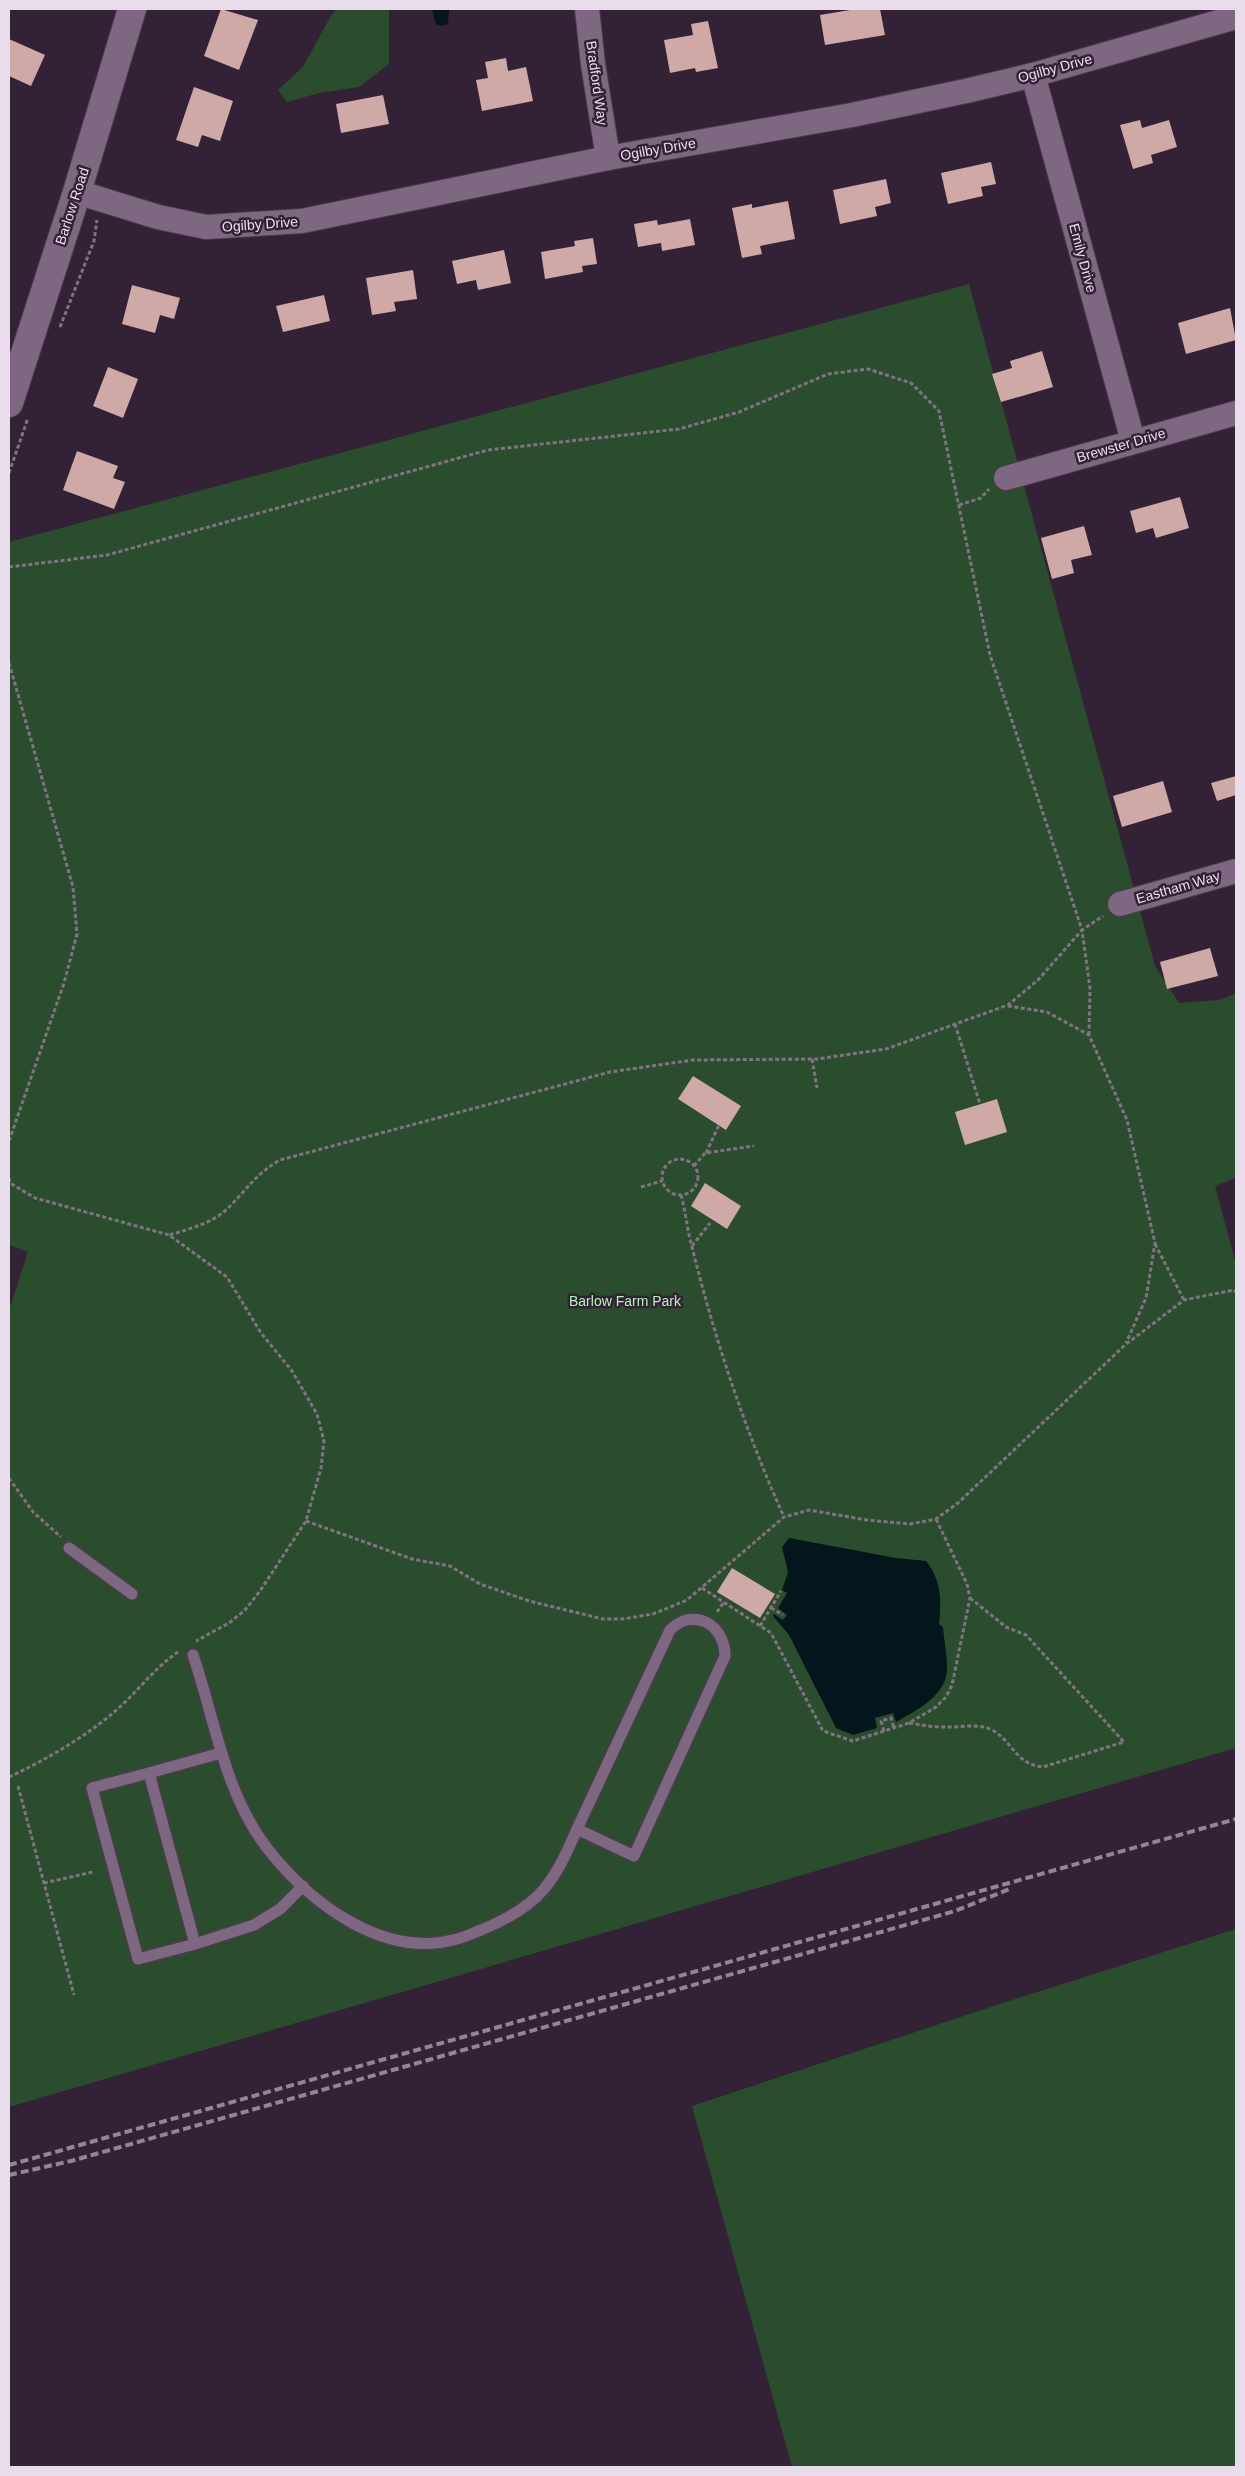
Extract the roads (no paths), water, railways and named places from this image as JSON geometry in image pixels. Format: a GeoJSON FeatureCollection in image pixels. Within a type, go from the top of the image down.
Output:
{"type":"FeatureCollection","features":[{"type":"Feature","properties":{"kind":"street","name":"Barlow Road"},"geometry":{"type":"LineString","coordinates":[[9,403],[77,192],[132,9]]}},
{"type":"Feature","properties":{"kind":"street","name":"Bradford Way"},"geometry":{"type":"LineString","coordinates":[[587,9],[593,64],[608,158]]}},
{"type":"Feature","properties":{"kind":"street","name":"Ogilby Drive"},"geometry":{"type":"LineString","coordinates":[[77,192],[158,217],[206,227],[250,226],[302,221],[608,158],[852,115],[1033,75],[1236,17]]}},
{"type":"Feature","properties":{"kind":"street","name":"Emily Drive"},"geometry":{"type":"LineString","coordinates":[[1033,75],[1133,441]]}},
{"type":"Feature","properties":{"kind":"street","name":"Brewster Drive"},"geometry":{"type":"LineString","coordinates":[[1006,478],[1236,413]]}},
{"type":"Feature","properties":{"kind":"street","name":"Eastham Way"},"geometry":{"type":"LineString","coordinates":[[1120,904],[1236,871]]}},
{"type":"Feature","properties":{"kind":"lane"},"geometry":{"type":"LineString","coordinates":[[69,1548],[132,1594]]}},
{"type":"Feature","properties":{"kind":"lane"},"geometry":{"type":"LineString","coordinates":[[193,1649],[221,1753],[240,1805],[266,1848],[303,1886],[336,1913],[359,1927],[387,1938],[423,1943],[456,1940],[492,1925],[518,1910],[544,1890],[564,1858],[577,1829],[670,1630],[675,1625],[689,1620],[702,1620],[710,1624],[718,1631],[725,1643],[725,1656],[634,1856],[577,1829]]}},
{"type":"Feature","properties":{"kind":"lane"},"geometry":{"type":"LineString","coordinates":[[221,1753],[92,1788],[138,1959],[195,1944],[254,1925],[280,1909],[303,1886]]}},
{"type":"Feature","properties":{"kind":"lane"},"geometry":{"type":"LineString","coordinates":[[149,1773],[195,1944]]}},
{"type":"Feature","properties":{"kind":"water"},"geometry":{"type":"Polygon","coordinates":[[[432,9],[449,9],[448,24],[442,26],[436,24],[432,9]]]}},
{"type":"Feature","properties":{"kind":"water"},"geometry":{"type":"Polygon","coordinates":[[[789,1538],[896,1558],[926,1561],[935,1575],[939,1591],[939,1624],[943,1627],[947,1667],[946,1677],[937,1694],[922,1707],[896,1722],[893,1713],[875,1718],[877,1728],[853,1735],[836,1728],[789,1635],[773,1616],[774,1614],[783,1620],[787,1615],[778,1608],[787,1593],[782,1590],[788,1572],[782,1547],[789,1538]]]}},
{"type":"Feature","properties":{"kind":"railway"},"geometry":{"type":"LineString","coordinates":[[9,2165],[1236,1819]]}},
{"type":"Feature","properties":{"kind":"railway"},"geometry":{"type":"LineString","coordinates":[[9,2175],[71,2161],[955,1911],[1012,1888]]}},
{"type":"Feature","properties":{"kind":"park label","name":"Barlow Farm Park"},"geometry":{"type":"Point","coordinates":[625,1301]}}]}
